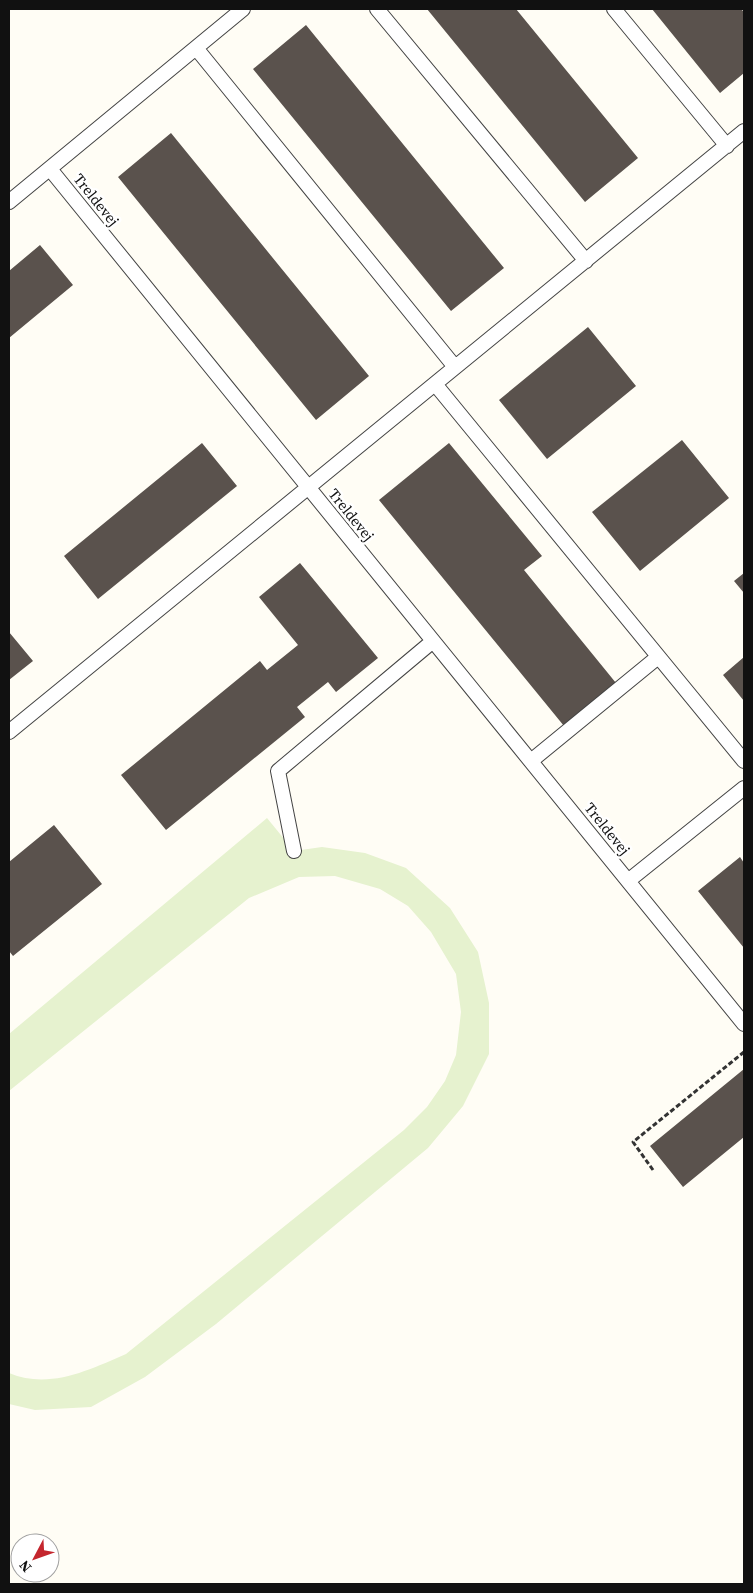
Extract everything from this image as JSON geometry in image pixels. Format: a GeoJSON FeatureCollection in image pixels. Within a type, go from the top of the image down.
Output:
{"type":"FeatureCollection","features":[{"type":"Feature","properties":{"kind":"lane"},"geometry":{"type":"LineString","coordinates":[[9,202],[243,9]]}},
{"type":"Feature","properties":{"kind":"lane"},"geometry":{"type":"LineString","coordinates":[[377,9],[586,261]]}},
{"type":"Feature","properties":{"kind":"lane"},"geometry":{"type":"LineString","coordinates":[[614,9],[727,146]]}},
{"type":"Feature","properties":{"kind":"lane"},"geometry":{"type":"LineString","coordinates":[[196,48],[455,368]]}},
{"type":"Feature","properties":{"kind":"lane"},"geometry":{"type":"LineString","coordinates":[[9,732],[307,486],[455,368],[744,131]]}},
{"type":"Feature","properties":{"kind":"lane","name":"Treldevej"},"geometry":{"type":"LineString","coordinates":[[50,169],[744,1024]]}},
{"type":"Feature","properties":{"kind":"lane"},"geometry":{"type":"LineString","coordinates":[[435,384],[744,760]]}},
{"type":"Feature","properties":{"kind":"lane"},"geometry":{"type":"LineString","coordinates":[[294,851],[278,771],[433,641]]}},
{"type":"Feature","properties":{"kind":"lane"},"geometry":{"type":"LineString","coordinates":[[531,762],[658,657]]}},
{"type":"Feature","properties":{"kind":"lane","name":"Treldevej"},"geometry":{"type":"LineString","coordinates":[[628,881],[744,788]]}},
{"type":"Feature","properties":{"kind":"path"},"geometry":{"type":"LineString","coordinates":[[653,1170],[633,1142],[744,1052]]}},
{"type":"Feature","properties":{"kind":"green space"},"geometry":{"type":"Polygon","coordinates":[[[267,818],[294,851],[322,847],[365,853],[406,868],[450,908],[478,952],[489,1003],[489,1054],[463,1106],[428,1148],[216,1324],[145,1377],[91,1407],[35,1410],[9,1404],[9,1373],[24,1378],[54,1379],[83,1372],[126,1354],[404,1130],[427,1107],[445,1081],[456,1055],[461,1012],[456,974],[431,932],[408,906],[380,889],[335,876],[299,877],[249,898],[9,1091],[9,1034],[267,818]]]}},
{"type":"Feature","properties":{"kind":"building"},"geometry":{"type":"Polygon","coordinates":[[[427,9],[516,9],[638,158],[585,202],[427,9]]]}},
{"type":"Feature","properties":{"kind":"building"},"geometry":{"type":"Polygon","coordinates":[[[652,9],[741,9],[744,12],[744,73],[720,93],[652,9]]]}},
{"type":"Feature","properties":{"kind":"building"},"geometry":{"type":"Polygon","coordinates":[[[306,25],[504,268],[451,311],[253,69],[306,25]]]}},
{"type":"Feature","properties":{"kind":"building"},"geometry":{"type":"Polygon","coordinates":[[[171,133],[369,376],[316,420],[118,177],[171,133]]]}},
{"type":"Feature","properties":{"kind":"building"},"geometry":{"type":"Polygon","coordinates":[[[40,245],[73,285],[9,338],[9,271],[40,245]]]}},
{"type":"Feature","properties":{"kind":"building"},"geometry":{"type":"Polygon","coordinates":[[[588,327],[636,386],[547,459],[499,400],[588,327]]]}},
{"type":"Feature","properties":{"kind":"building"},"geometry":{"type":"Polygon","coordinates":[[[682,440],[729,498],[640,571],[592,512],[682,440]]]}},
{"type":"Feature","properties":{"kind":"building"},"geometry":{"type":"Polygon","coordinates":[[[202,443],[237,486],[98,599],[64,556],[202,443]]]}},
{"type":"Feature","properties":{"kind":"building"},"geometry":{"type":"Polygon","coordinates":[[[449,443],[542,556],[524,570],[616,683],[564,726],[379,500],[449,443]]]}},
{"type":"Feature","properties":{"kind":"building"},"geometry":{"type":"Polygon","coordinates":[[[300,563],[378,658],[336,692],[328,682],[297,707],[305,717],[166,830],[121,775],[260,661],[267,670],[298,645],[259,597],[300,563]]]}},
{"type":"Feature","properties":{"kind":"building"},"geometry":{"type":"Polygon","coordinates":[[[744,573],[744,593],[734,581],[744,573]]]}},
{"type":"Feature","properties":{"kind":"building"},"geometry":{"type":"Polygon","coordinates":[[[9,632],[33,661],[9,680],[9,632]]]}},
{"type":"Feature","properties":{"kind":"building"},"geometry":{"type":"Polygon","coordinates":[[[744,657],[744,701],[723,675],[744,657]]]}},
{"type":"Feature","properties":{"kind":"building"},"geometry":{"type":"Polygon","coordinates":[[[54,825],[102,884],[13,956],[9,951],[9,862],[54,825]]]}},
{"type":"Feature","properties":{"kind":"building"},"geometry":{"type":"Polygon","coordinates":[[[740,857],[744,863],[744,948],[698,891],[740,857]]]}},
{"type":"Feature","properties":{"kind":"building"},"geometry":{"type":"Polygon","coordinates":[[[744,1069],[744,1137],[683,1187],[650,1146],[744,1069]]]}}]}
